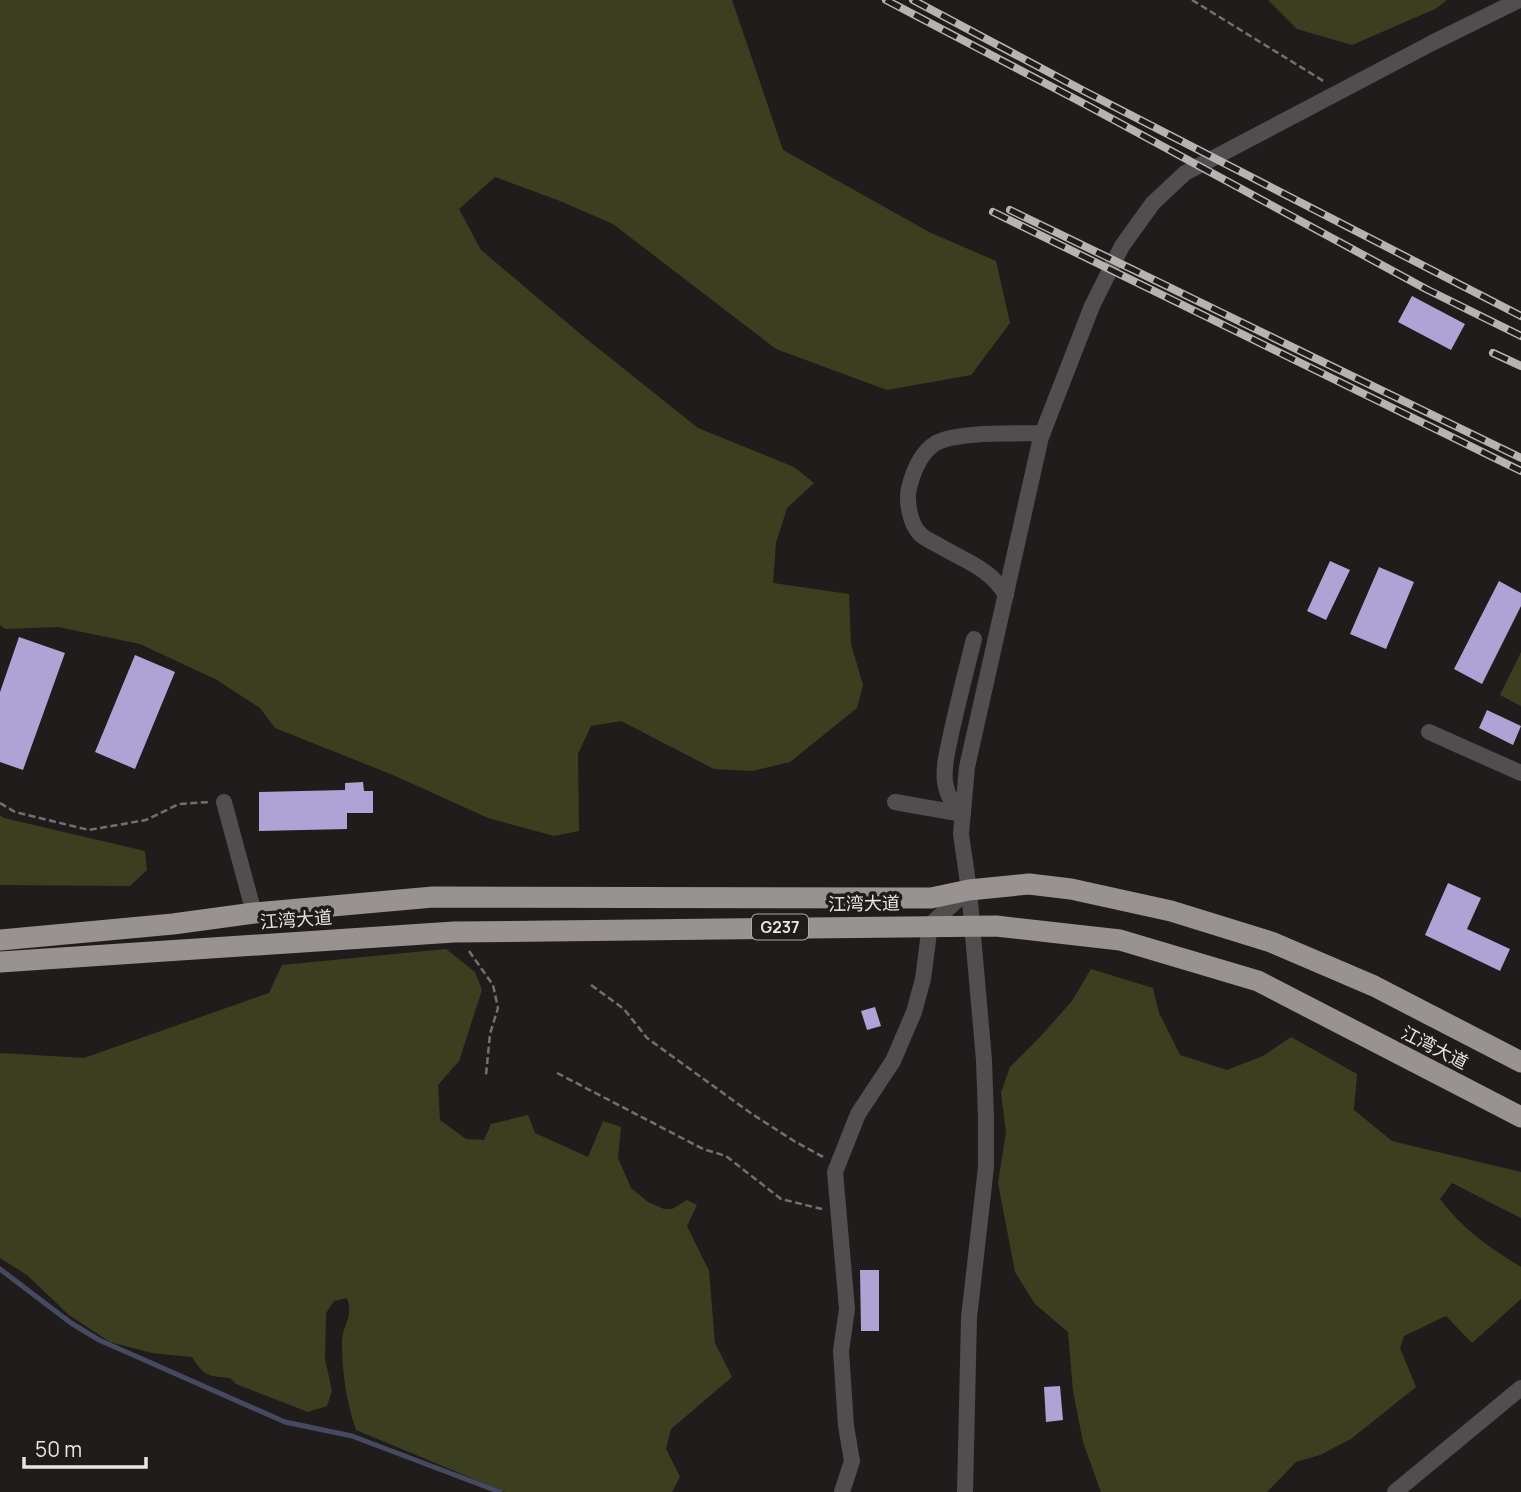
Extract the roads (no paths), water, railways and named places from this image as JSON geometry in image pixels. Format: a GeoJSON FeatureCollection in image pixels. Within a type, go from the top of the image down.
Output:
{"type":"FeatureCollection","features":[{"type":"Feature","properties":{"kind":"highway","name":"江湾大道"},"geometry":{"type":"LineString","coordinates":[[0,940],[433,897],[930,898],[969,890],[1029,884],[1071,889],[1171,911],[1271,942],[1374,986],[1521,1062]]}},
{"type":"Feature","properties":{"kind":"highway","name":"江湾大道"},"geometry":{"type":"LineString","coordinates":[[0,962],[454,932],[996,926],[1120,940],[1258,981],[1521,1117]]}},
{"type":"Feature","properties":{"kind":"street"},"geometry":{"type":"LineString","coordinates":[[965,1492],[969,1318],[986,1155],[985,1060],[961,834],[967,767],[1043,433],[1092,306],[1122,246],[1153,203],[1185,173],[1519,0]]}},
{"type":"Feature","properties":{"kind":"street"},"geometry":{"type":"LineString","coordinates":[[1006,595],[997,579],[921,535],[912,525],[908,493],[913,471],[929,448],[939,441],[957,436],[1043,433]]}},
{"type":"Feature","properties":{"kind":"street"},"geometry":{"type":"LineString","coordinates":[[963,814],[950,798],[945,782],[945,763],[974,639]]}},
{"type":"Feature","properties":{"kind":"street"},"geometry":{"type":"LineString","coordinates":[[1429,732],[1521,773]]}},
{"type":"Feature","properties":{"kind":"street"},"geometry":{"type":"LineString","coordinates":[[224,802],[254,913]]}},
{"type":"Feature","properties":{"kind":"street"},"geometry":{"type":"LineString","coordinates":[[895,802],[963,814]]}},
{"type":"Feature","properties":{"kind":"street"},"geometry":{"type":"LineString","coordinates":[[842,1492],[852,1461],[846,1426],[841,1351],[847,1309],[835,1172],[858,1114],[893,1061],[914,1012],[923,979],[930,925],[969,890]]}},
{"type":"Feature","properties":{"kind":"street"},"geometry":{"type":"LineString","coordinates":[[1395,1492],[1521,1388]]}},
{"type":"Feature","properties":{"kind":"waterway"},"geometry":{"type":"LineString","coordinates":[[0,1269],[71,1323],[99,1340],[285,1422],[352,1436],[500,1492]]}},
{"type":"Feature","properties":{"kind":"railway"},"geometry":{"type":"LineString","coordinates":[[886,0],[1426,289],[1521,336]]}},
{"type":"Feature","properties":{"kind":"railway"},"geometry":{"type":"LineString","coordinates":[[913,0],[1521,316]]}},
{"type":"Feature","properties":{"kind":"railway"},"geometry":{"type":"LineString","coordinates":[[1010,210],[1521,458]]}},
{"type":"Feature","properties":{"kind":"railway"},"geometry":{"type":"LineString","coordinates":[[993,212],[1521,471]]}},
{"type":"Feature","properties":{"kind":"railway"},"geometry":{"type":"LineString","coordinates":[[1493,353],[1521,366]]}}]}
